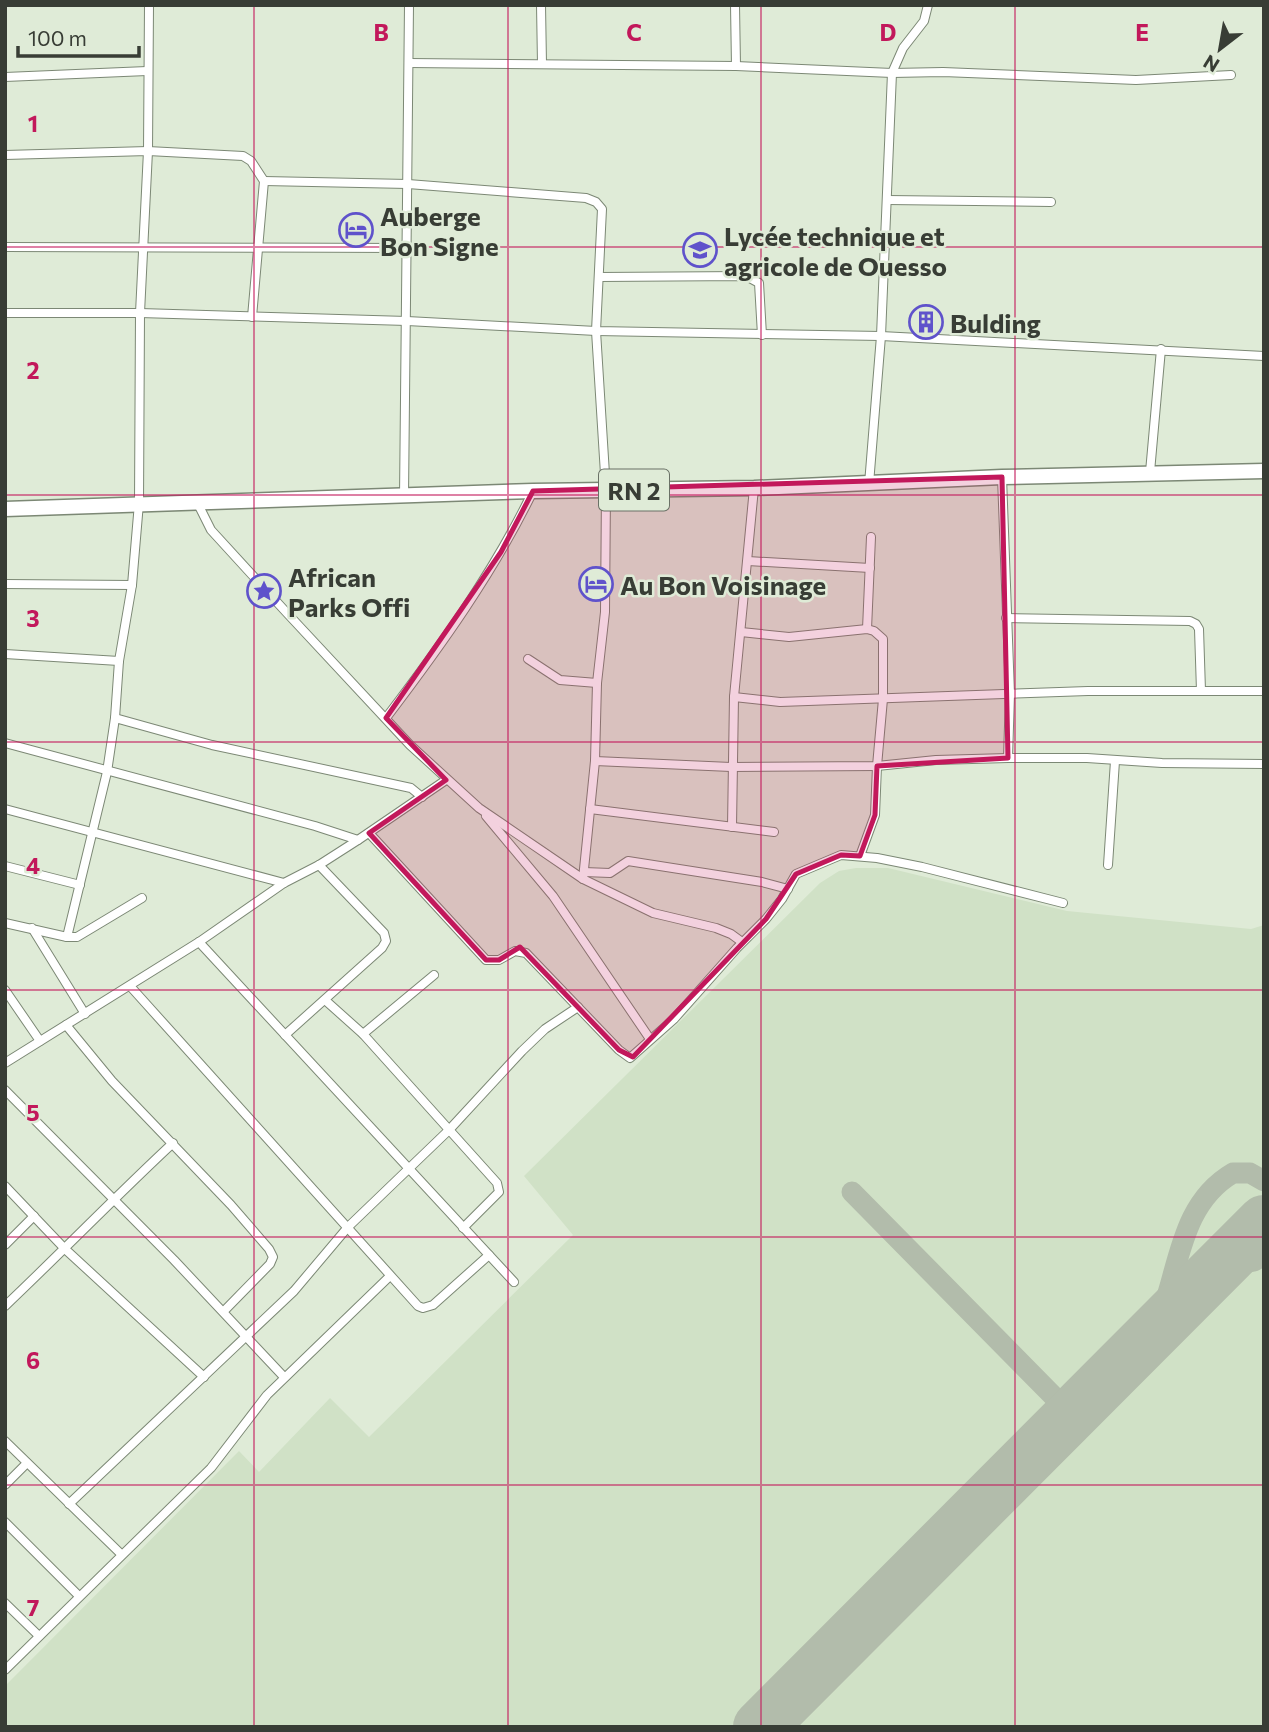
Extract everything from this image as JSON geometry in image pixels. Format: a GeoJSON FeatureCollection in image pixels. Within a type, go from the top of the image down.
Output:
{"type":"FeatureCollection","features":[{"type":"Feature","properties":{"kind":"highway","name":"RN 2"},"geometry":{"type":"LineString","coordinates":[[5,509],[533,491],[754,488],[1150,472],[1264,471]]}},
{"type":"Feature","properties":{"kind":"street"},"geometry":{"type":"LineString","coordinates":[[67,937],[107,772],[115,718],[119,661],[132,585],[139,503],[140,313],[148,151],[149,5]]}},
{"type":"Feature","properties":{"kind":"street"},"geometry":{"type":"LineString","coordinates":[[404,497],[409,5]]}},
{"type":"Feature","properties":{"kind":"street"},"geometry":{"type":"LineString","coordinates":[[541,5],[542,64]]}},
{"type":"Feature","properties":{"kind":"street"},"geometry":{"type":"LineString","coordinates":[[735,5],[736,66]]}},
{"type":"Feature","properties":{"kind":"street"},"geometry":{"type":"LineString","coordinates":[[869,484],[881,337],[892,73],[903,48],[924,20],[928,5]]}},
{"type":"Feature","properties":{"kind":"street"},"geometry":{"type":"LineString","coordinates":[[409,62],[736,66],[1136,80],[1231,75]]}},
{"type":"Feature","properties":{"kind":"street"},"geometry":{"type":"LineString","coordinates":[[5,77],[148,71]]}},
{"type":"Feature","properties":{"kind":"street"},"geometry":{"type":"LineString","coordinates":[[5,155],[148,151],[243,156],[251,162],[264,181],[252,317]]}},
{"type":"Feature","properties":{"kind":"street"},"geometry":{"type":"LineString","coordinates":[[264,181],[408,184],[586,198],[596,202],[602,209],[596,331],[606,490],[605,612],[597,683],[595,761],[583,875]]}},
{"type":"Feature","properties":{"kind":"street"},"geometry":{"type":"LineString","coordinates":[[887,200],[1051,202]]}},
{"type":"Feature","properties":{"kind":"street"},"geometry":{"type":"LineString","coordinates":[[5,247],[405,248]]}},
{"type":"Feature","properties":{"kind":"street"},"geometry":{"type":"LineString","coordinates":[[598,277],[746,276],[759,283],[762,335]]}},
{"type":"Feature","properties":{"kind":"street"},"geometry":{"type":"LineString","coordinates":[[5,313],[140,313],[407,321],[596,331],[881,337],[1264,356]]}},
{"type":"Feature","properties":{"kind":"street"},"geometry":{"type":"LineString","coordinates":[[1150,472],[1161,349]]}},
{"type":"Feature","properties":{"kind":"street"},"geometry":{"type":"LineString","coordinates":[[1002,477],[1010,694],[1008,758]]}},
{"type":"Feature","properties":{"kind":"street"},"geometry":{"type":"LineString","coordinates":[[732,827],[734,697],[754,488]]}},
{"type":"Feature","properties":{"kind":"street"},"geometry":{"type":"LineString","coordinates":[[386,719],[443,640],[501,552],[533,491]]}},
{"type":"Feature","properties":{"kind":"street"},"geometry":{"type":"LineString","coordinates":[[198,504],[214,533],[386,719],[446,780],[479,807],[583,875],[653,913],[716,928],[742,942]]}},
{"type":"Feature","properties":{"kind":"street"},"geometry":{"type":"LineString","coordinates":[[867,629],[871,537]]}},
{"type":"Feature","properties":{"kind":"street"},"geometry":{"type":"LineString","coordinates":[[748,561],[870,568]]}},
{"type":"Feature","properties":{"kind":"street"},"geometry":{"type":"LineString","coordinates":[[5,584],[132,585]]}},
{"type":"Feature","properties":{"kind":"street"},"geometry":{"type":"LineString","coordinates":[[1006,618],[1190,621],[1199,629],[1201,691]]}},
{"type":"Feature","properties":{"kind":"street"},"geometry":{"type":"LineString","coordinates":[[741,632],[789,637],[867,629],[883,639],[883,699],[875,816],[860,856]]}},
{"type":"Feature","properties":{"kind":"street"},"geometry":{"type":"LineString","coordinates":[[5,654],[119,661]]}},
{"type":"Feature","properties":{"kind":"street"},"geometry":{"type":"LineString","coordinates":[[528,659],[561,680],[597,683]]}},
{"type":"Feature","properties":{"kind":"street"},"geometry":{"type":"LineString","coordinates":[[734,697],[771,702],[1010,694],[1264,691]]}},
{"type":"Feature","properties":{"kind":"street"},"geometry":{"type":"LineString","coordinates":[[115,718],[212,745],[411,788],[422,797]]}},
{"type":"Feature","properties":{"kind":"street"},"geometry":{"type":"LineString","coordinates":[[5,743],[315,826],[358,840]]}},
{"type":"Feature","properties":{"kind":"street"},"geometry":{"type":"LineString","coordinates":[[595,761],[731,767],[877,766],[1008,758],[1264,764]]}},
{"type":"Feature","properties":{"kind":"street"},"geometry":{"type":"LineString","coordinates":[[1108,864],[1115,761]]}},
{"type":"Feature","properties":{"kind":"street"},"geometry":{"type":"LineString","coordinates":[[5,1063],[199,942],[284,883],[319,865],[369,833],[446,780]]}},
{"type":"Feature","properties":{"kind":"street"},"geometry":{"type":"LineString","coordinates":[[479,807],[553,896],[650,1039]]}},
{"type":"Feature","properties":{"kind":"street"},"geometry":{"type":"LineString","coordinates":[[5,809],[284,883]]}},
{"type":"Feature","properties":{"kind":"street"},"geometry":{"type":"LineString","coordinates":[[590,809],[774,832]]}},
{"type":"Feature","properties":{"kind":"street"},"geometry":{"type":"LineString","coordinates":[[369,833],[486,960],[499,960],[515,951],[526,953],[627,1056],[632,1057],[674,1019],[766,919],[801,870],[841,855],[922,867],[1063,903]]}},
{"type":"Feature","properties":{"kind":"street"},"geometry":{"type":"LineString","coordinates":[[583,875],[610,873],[628,861],[762,882],[788,889]]}},
{"type":"Feature","properties":{"kind":"street"},"geometry":{"type":"LineString","coordinates":[[285,1035],[382,948],[386,941],[384,933],[319,865]]}},
{"type":"Feature","properties":{"kind":"street"},"geometry":{"type":"LineString","coordinates":[[5,866],[79,885]]}},
{"type":"Feature","properties":{"kind":"street"},"geometry":{"type":"LineString","coordinates":[[5,923],[77,937],[142,898]]}},
{"type":"Feature","properties":{"kind":"street"},"geometry":{"type":"LineString","coordinates":[[32,928],[85,1014]]}},
{"type":"Feature","properties":{"kind":"street"},"geometry":{"type":"LineString","coordinates":[[199,942],[514,1282]]}},
{"type":"Feature","properties":{"kind":"street"},"geometry":{"type":"LineString","coordinates":[[363,1034],[434,975]]}},
{"type":"Feature","properties":{"kind":"street"},"geometry":{"type":"LineString","coordinates":[[130,986],[418,1306],[428,1307],[489,1255]]}},
{"type":"Feature","properties":{"kind":"street"},"geometry":{"type":"LineString","coordinates":[[5,990],[40,1041]]}},
{"type":"Feature","properties":{"kind":"street"},"geometry":{"type":"LineString","coordinates":[[325,1000],[363,1034],[500,1189],[463,1228]]}},
{"type":"Feature","properties":{"kind":"street"},"geometry":{"type":"LineString","coordinates":[[69,1504],[294,1291],[348,1227],[449,1130],[545,1029],[578,1007]]}},
{"type":"Feature","properties":{"kind":"street"},"geometry":{"type":"LineString","coordinates":[[66,1025],[112,1081],[231,1205],[269,1249],[272,1257],[270,1264],[224,1311]]}},
{"type":"Feature","properties":{"kind":"street"},"geometry":{"type":"LineString","coordinates":[[5,1090],[224,1311],[284,1377]]}},
{"type":"Feature","properties":{"kind":"street"},"geometry":{"type":"LineString","coordinates":[[5,1306],[173,1143]]}},
{"type":"Feature","properties":{"kind":"street"},"geometry":{"type":"LineString","coordinates":[[5,1186],[65,1249],[204,1377]]}},
{"type":"Feature","properties":{"kind":"street"},"geometry":{"type":"LineString","coordinates":[[5,1245],[34,1216]]}},
{"type":"Feature","properties":{"kind":"street"},"geometry":{"type":"LineString","coordinates":[[5,1670],[211,1468],[284,1377],[390,1276]]}},
{"type":"Feature","properties":{"kind":"street"},"geometry":{"type":"LineString","coordinates":[[5,1441],[121,1554]]}},
{"type":"Feature","properties":{"kind":"street"},"geometry":{"type":"LineString","coordinates":[[5,1485],[27,1463]]}},
{"type":"Feature","properties":{"kind":"street"},"geometry":{"type":"LineString","coordinates":[[5,1522],[79,1596]]}},
{"type":"Feature","properties":{"kind":"street"},"geometry":{"type":"LineString","coordinates":[[5,1603],[39,1636]]}},
{"type":"Feature","properties":{"kind":"highlighted area"},"geometry":{"type":"Polygon","coordinates":[[[1002,477],[1008,758],[877,766],[875,815],[860,856],[841,855],[796,874],[766,919],[633,1057],[619,1050],[520,947],[499,960],[486,960],[369,833],[446,780],[386,718],[501,552],[533,491],[1002,477]]]}},
{"type":"Feature","properties":{"kind":"shaded area"},"geometry":{"type":"Polygon","coordinates":[[[888,868],[1067,911],[1251,929],[1264,925],[1264,1727],[5,1727],[5,1686],[239,1451],[259,1472],[330,1398],[369,1437],[573,1235],[524,1176],[820,883],[839,871],[888,868]]]}},
{"type":"Feature","properties":{"kind":"taxiway"},"geometry":{"type":"LineString","coordinates":[[1153,1334],[1162,1313],[1181,1246],[1200,1205],[1214,1187],[1233,1173],[1250,1173],[1264,1181]]}},
{"type":"Feature","properties":{"kind":"taxiway"},"geometry":{"type":"LineString","coordinates":[[852,1192],[1072,1415]]}},
{"type":"Feature","properties":{"kind":"taxiway"},"geometry":{"type":"LineString","coordinates":[[1218,1268],[1254,1261],[1264,1255]]}},
{"type":"Feature","properties":{"kind":"runway"},"geometry":{"type":"LineString","coordinates":[[760,1727],[1264,1222]]}},
{"type":"Feature","properties":{"kind":"place","name":"Auberge Bon Signe"},"geometry":{"type":"Point","coordinates":[356,230]}},
{"type":"Feature","properties":{"kind":"place","name":"Lycée technique et agricole de Ouesso"},"geometry":{"type":"Point","coordinates":[700,250]}},
{"type":"Feature","properties":{"kind":"place","name":"Bulding"},"geometry":{"type":"Point","coordinates":[926,322]}},
{"type":"Feature","properties":{"kind":"place","name":"Au Bon Voisinage"},"geometry":{"type":"Point","coordinates":[596,584]}},
{"type":"Feature","properties":{"kind":"place","name":"African Parks Offi"},"geometry":{"type":"Point","coordinates":[264,591]}}]}
